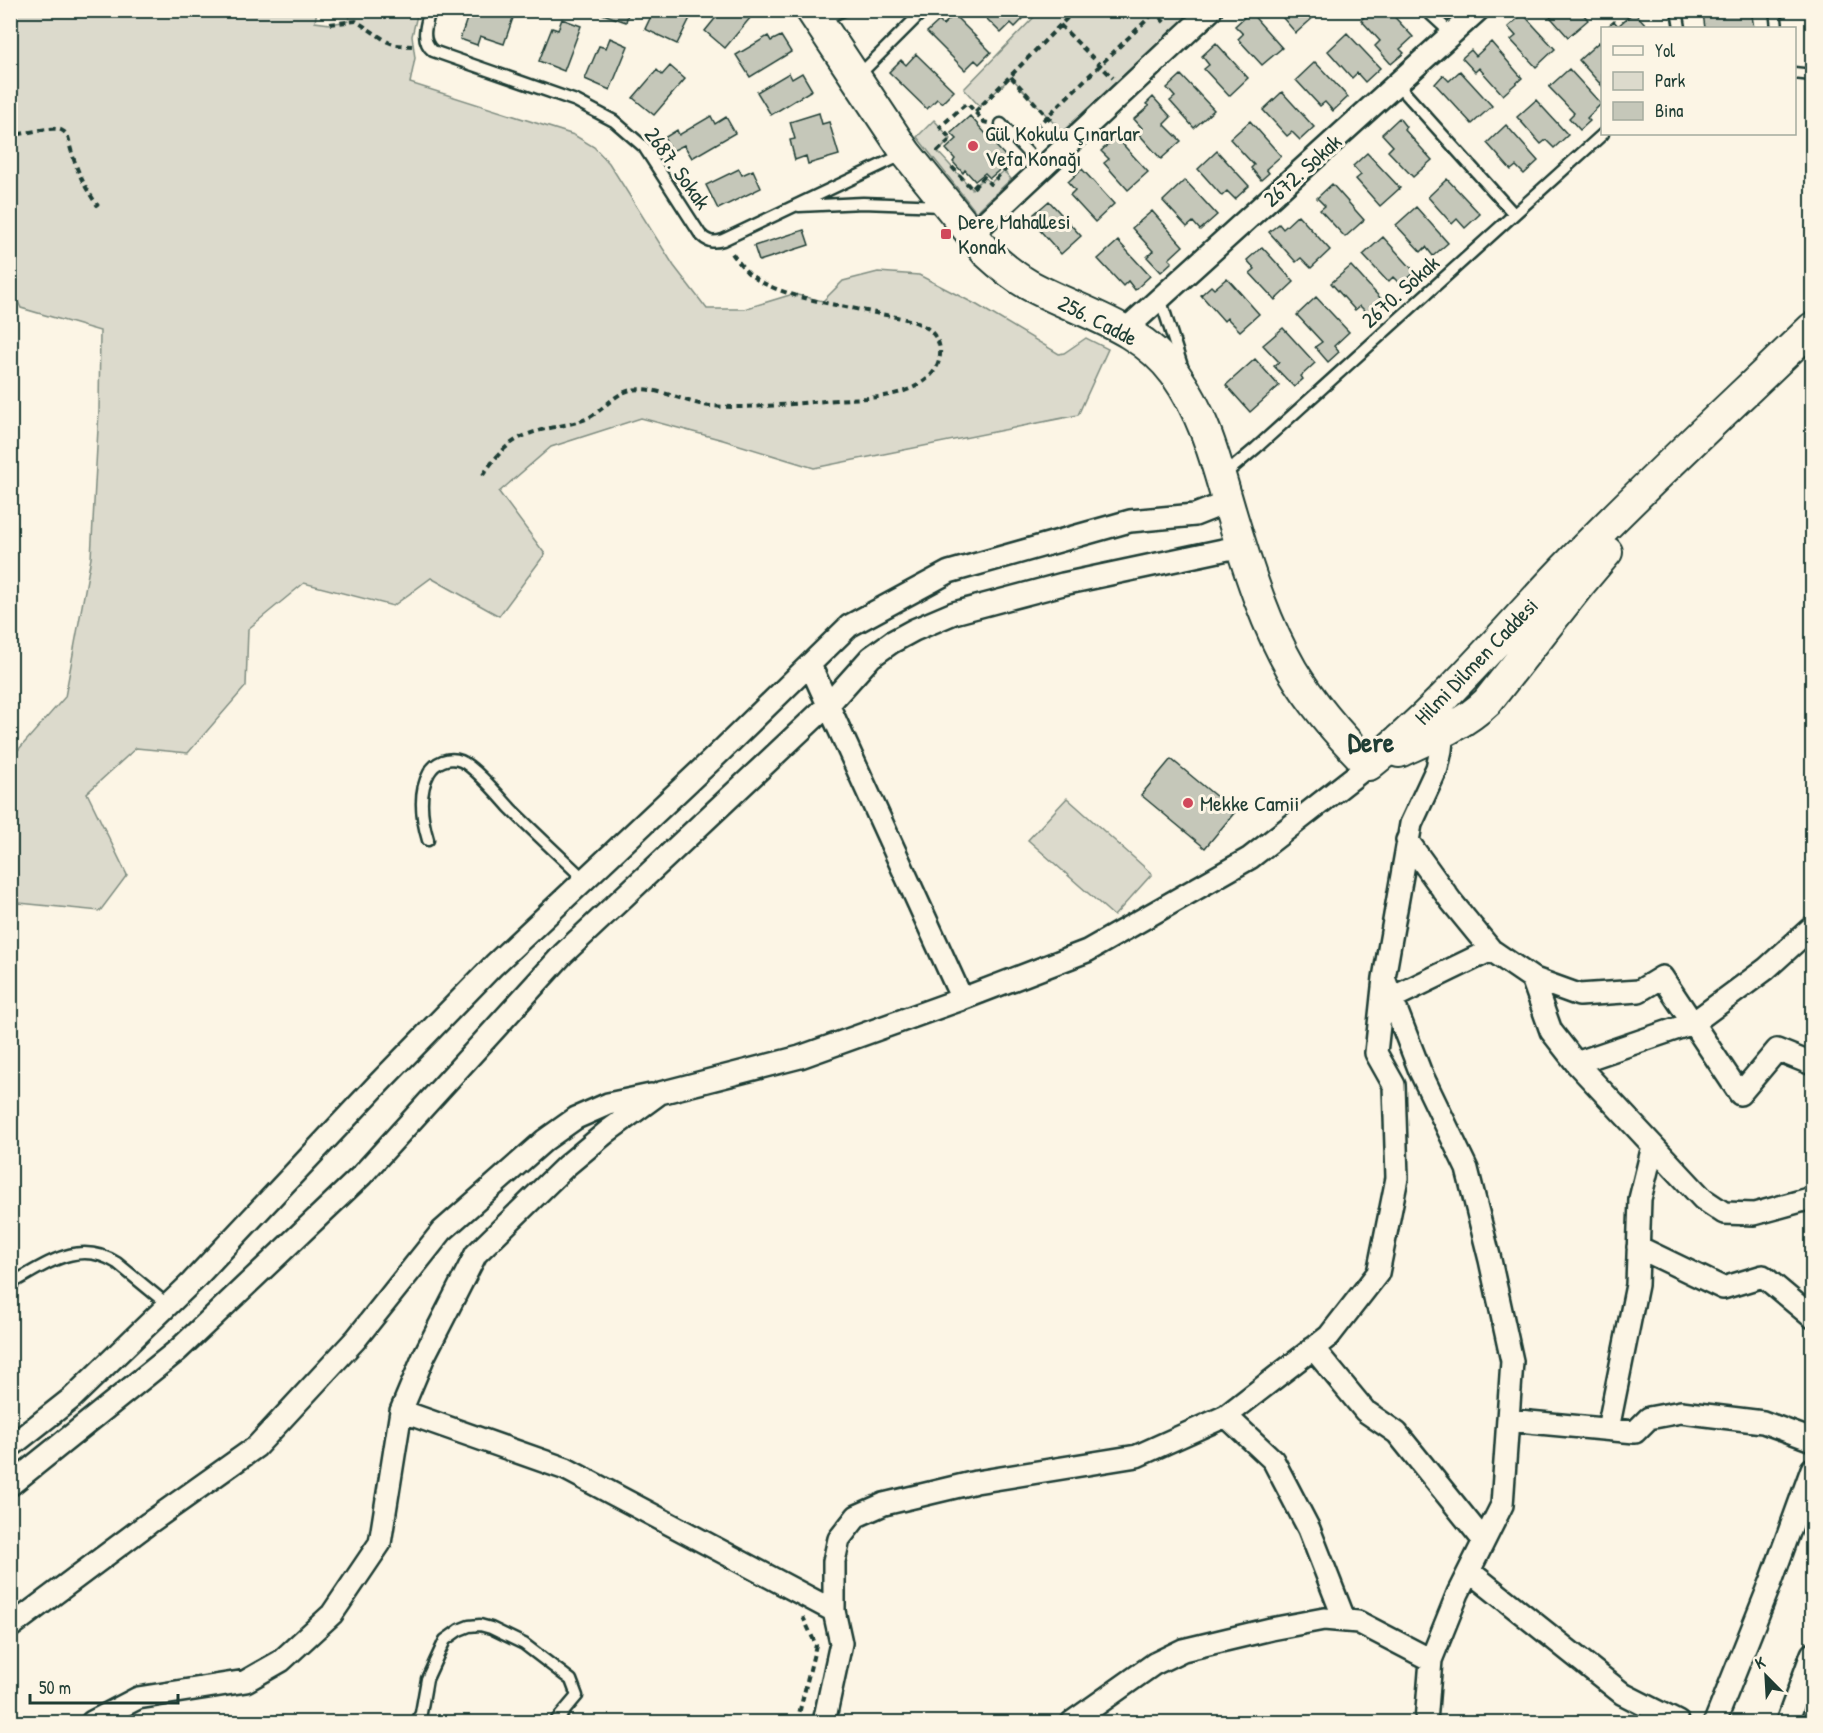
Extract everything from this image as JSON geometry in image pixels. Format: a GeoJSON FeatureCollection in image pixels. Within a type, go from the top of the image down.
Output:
{"type":"FeatureCollection","features":[{"type":"Feature","properties":{"kind":"street"},"geometry":{"type":"LineString","coordinates":[[971,235],[1211,10]]}},
{"type":"Feature","properties":{"kind":"street","name":"2672. Sokak"},"geometry":{"type":"LineString","coordinates":[[1125,330],[1478,10]]}},
{"type":"Feature","properties":{"kind":"street","name":"256. Cadde"},"geometry":{"type":"LineString","coordinates":[[825,14],[856,78],[906,153],[986,252],[1013,275],[1049,295],[1125,330],[1142,341],[1173,372],[1197,410],[1268,621],[1292,669],[1330,724],[1369,765]]}},
{"type":"Feature","properties":{"kind":"street","name":"Hilmi Dilmen Caddesi"},"geometry":{"type":"LineString","coordinates":[[1369,765],[1437,721],[1471,716],[1487,702],[1571,577],[1812,328]]}},
{"type":"Feature","properties":{"kind":"street","name":"Hilmi Dilmen Caddesi"},"geometry":{"type":"LineString","coordinates":[[1571,577],[1622,537],[1812,355]]}},
{"type":"Feature","properties":{"kind":"street"},"geometry":{"type":"LineString","coordinates":[[10,1447],[72,1398],[168,1305],[494,965],[849,626],[949,572],[1130,521],[1195,515],[1225,489]]}},
{"type":"Feature","properties":{"kind":"street"},"geometry":{"type":"LineString","coordinates":[[10,1485],[178,1350],[362,1175],[563,954],[828,705],[871,657],[892,642],[954,613],[1063,584],[1242,546]]}},
{"type":"Feature","properties":{"kind":"street"},"geometry":{"type":"LineString","coordinates":[[810,665],[962,999]]}},
{"type":"Feature","properties":{"kind":"street"},"geometry":{"type":"LineString","coordinates":[[824,1722],[841,1643],[834,1611],[834,1561],[839,1539],[857,1516],[884,1504],[976,1482],[1137,1456],[1226,1416],[1329,1336],[1378,1273],[1397,1178],[1394,1085],[1376,1053],[1384,978],[1411,824],[1437,768],[1441,750],[1437,721]]}},
{"type":"Feature","properties":{"kind":"street"},"geometry":{"type":"LineString","coordinates":[[10,1627],[149,1523],[256,1447],[356,1339],[442,1231],[544,1140],[576,1118],[608,1104],[801,1057],[1087,951],[1250,858],[1369,765]]}},
{"type":"Feature","properties":{"kind":"street"},"geometry":{"type":"LineString","coordinates":[[1407,840],[1451,901],[1491,950],[1532,978],[1579,995],[1638,991],[1662,977],[1740,1094],[1777,1050],[1812,1064]]}},
{"type":"Feature","properties":{"kind":"street"},"geometry":{"type":"LineString","coordinates":[[1576,1063],[1693,1023],[1766,969],[1810,929]]}},
{"type":"Feature","properties":{"kind":"street"},"geometry":{"type":"LineString","coordinates":[[1392,998],[1491,950]]}},
{"type":"Feature","properties":{"kind":"street"},"geometry":{"type":"LineString","coordinates":[[1384,978],[1420,1071],[1467,1169],[1512,1361],[1502,1505],[1458,1593],[1431,1660],[1425,1722]]}},
{"type":"Feature","properties":{"kind":"street"},"geometry":{"type":"LineString","coordinates":[[1532,978],[1551,1031],[1576,1063],[1702,1199],[1724,1213],[1754,1214],[1812,1197]]}},
{"type":"Feature","properties":{"kind":"street"},"geometry":{"type":"LineString","coordinates":[[92,1722],[138,1698],[246,1681],[281,1661],[332,1614],[380,1544],[401,1412],[424,1356],[476,1254],[566,1166],[608,1131],[660,1093]]}},
{"type":"Feature","properties":{"kind":"street"},"geometry":{"type":"LineString","coordinates":[[1608,1430],[1637,1285],[1640,1199],[1653,1146]]}},
{"type":"Feature","properties":{"kind":"street"},"geometry":{"type":"LineString","coordinates":[[1638,1247],[1723,1288],[1763,1276],[1812,1317]]}},
{"type":"Feature","properties":{"kind":"street"},"geometry":{"type":"LineString","coordinates":[[1313,1348],[1365,1411],[1397,1433],[1484,1541]]}},
{"type":"Feature","properties":{"kind":"street"},"geometry":{"type":"LineString","coordinates":[[401,1412],[566,1469],[834,1611]]}},
{"type":"Feature","properties":{"kind":"street"},"geometry":{"type":"LineString","coordinates":[[1508,1420],[1635,1432],[1649,1418],[1681,1412],[1763,1422],[1812,1440]]}},
{"type":"Feature","properties":{"kind":"street"},"geometry":{"type":"LineString","coordinates":[[1226,1416],[1274,1460],[1309,1529],[1345,1621]]}},
{"type":"Feature","properties":{"kind":"street"},"geometry":{"type":"LineString","coordinates":[[1715,1722],[1771,1582],[1812,1469]]}},
{"type":"Feature","properties":{"kind":"street"},"geometry":{"type":"LineString","coordinates":[[1469,1571],[1623,1694],[1678,1722]]}},
{"type":"Feature","properties":{"kind":"street"},"geometry":{"type":"LineString","coordinates":[[1072,1722],[1154,1664],[1183,1650],[1324,1619],[1358,1622],[1431,1660]]}},
{"type":"Feature","properties":{"kind":"street"},"geometry":{"type":"LineString","coordinates":[[1787,1722],[1812,1654]]}},
{"type":"Feature","properties":{"kind":"lane"},"geometry":{"type":"LineString","coordinates":[[428,47],[424,34],[430,10]]}},
{"type":"Feature","properties":{"kind":"lane"},"geometry":{"type":"LineString","coordinates":[[856,78],[924,10]]}},
{"type":"Feature","properties":{"kind":"lane"},"geometry":{"type":"LineString","coordinates":[[1426,10],[1452,34]]}},
{"type":"Feature","properties":{"kind":"lane"},"geometry":{"type":"LineString","coordinates":[[1677,10],[1680,27]]}},
{"type":"Feature","properties":{"kind":"lane"},"geometry":{"type":"LineString","coordinates":[[1774,10],[1777,27]]}},
{"type":"Feature","properties":{"kind":"lane","name":"2687. Sokak"},"geometry":{"type":"LineString","coordinates":[[428,47],[441,55],[576,101],[614,121],[644,147],[705,239],[715,242],[723,240]]}},
{"type":"Feature","properties":{"kind":"lane"},"geometry":{"type":"LineString","coordinates":[[1796,73],[1812,75]]}},
{"type":"Feature","properties":{"kind":"lane"},"geometry":{"type":"LineString","coordinates":[[1397,84],[1514,214]]}},
{"type":"Feature","properties":{"kind":"lane"},"geometry":{"type":"LineString","coordinates":[[1001,124],[1042,168]]}},
{"type":"Feature","properties":{"kind":"lane","name":"2670. Sokak"},"geometry":{"type":"LineString","coordinates":[[1225,489],[1265,441],[1602,135]]}},
{"type":"Feature","properties":{"kind":"lane"},"geometry":{"type":"LineString","coordinates":[[723,240],[906,153]]}},
{"type":"Feature","properties":{"kind":"lane"},"geometry":{"type":"LineString","coordinates":[[793,207],[863,203],[947,206]]}},
{"type":"Feature","properties":{"kind":"lane"},"geometry":{"type":"LineString","coordinates":[[1160,298],[1197,410]]}},
{"type":"Feature","properties":{"kind":"lane"},"geometry":{"type":"LineString","coordinates":[[428,840],[422,810],[423,795],[429,773],[438,763],[445,760],[460,760],[467,764],[585,880]]}},
{"type":"Feature","properties":{"kind":"lane"},"geometry":{"type":"LineString","coordinates":[[10,1284],[58,1258],[80,1252],[92,1252],[117,1263],[168,1305]]}},
{"type":"Feature","properties":{"kind":"lane"},"geometry":{"type":"LineString","coordinates":[[417,1722],[421,1713],[427,1679],[445,1640],[459,1630],[480,1625],[524,1644],[571,1680],[577,1696],[555,1722]]}},
{"type":"Feature","properties":{"kind":"path"},"geometry":{"type":"LineString","coordinates":[[975,112],[1075,10]]}},
{"type":"Feature","properties":{"kind":"path"},"geometry":{"type":"LineString","coordinates":[[949,164],[972,189],[984,177],[990,184],[1048,116],[1155,11],[1172,30]]}},
{"type":"Feature","properties":{"kind":"path"},"geometry":{"type":"LineString","coordinates":[[330,24],[356,21],[388,42],[428,47]]}},
{"type":"Feature","properties":{"kind":"path"},"geometry":{"type":"LineString","coordinates":[[1060,25],[1116,82]]}},
{"type":"Feature","properties":{"kind":"path"},"geometry":{"type":"LineString","coordinates":[[1011,77],[1062,132]]}},
{"type":"Feature","properties":{"kind":"path"},"geometry":{"type":"LineString","coordinates":[[943,158],[938,151],[951,139],[940,127],[967,103],[984,122],[1001,124]]}},
{"type":"Feature","properties":{"kind":"path"},"geometry":{"type":"LineString","coordinates":[[10,128],[18,134],[53,129],[63,131],[67,135],[84,185],[98,206]]}},
{"type":"Feature","properties":{"kind":"path"},"geometry":{"type":"LineString","coordinates":[[483,476],[496,457],[525,435],[534,431],[576,423],[601,410],[622,393],[633,390],[647,390],[691,403],[711,406],[785,406],[885,397],[915,387],[934,371],[939,362],[939,342],[926,328],[904,319],[778,289],[748,273],[723,240]]}},
{"type":"Feature","properties":{"kind":"path"},"geometry":{"type":"LineString","coordinates":[[790,1588],[816,1646],[797,1722]]}},
{"type":"Feature","properties":{"kind":"green space"},"geometry":{"type":"Polygon","coordinates":[[[317,10],[315,22],[330,24],[348,21],[352,11],[418,11],[412,36],[415,58],[410,83],[574,135],[594,147],[609,163],[674,266],[707,309],[744,309],[793,294],[823,301],[843,281],[878,272],[919,275],[977,305],[1059,354],[1086,338],[1108,349],[1078,415],[814,468],[641,418],[551,447],[499,492],[545,554],[499,616],[431,578],[393,606],[304,583],[248,629],[246,686],[188,753],[136,748],[87,793],[127,875],[100,911],[19,903],[11,907],[11,758],[65,697],[91,558],[99,410],[100,331],[21,308],[11,287],[11,11],[317,10]]]}},
{"type":"Feature","properties":{"kind":"green space"},"geometry":{"type":"Polygon","coordinates":[[[1041,10],[1193,11],[1062,132],[1011,77],[980,107],[964,89],[1041,10]]]}},
{"type":"Feature","properties":{"kind":"green space"},"geometry":{"type":"Polygon","coordinates":[[[934,120],[951,139],[938,152],[972,189],[984,177],[990,183],[1004,171],[1011,179],[976,212],[917,137],[934,120]]]}},
{"type":"Feature","properties":{"kind":"green space"},"geometry":{"type":"Polygon","coordinates":[[[1067,798],[1152,874],[1114,916],[1028,840],[1067,798]]]}},
{"type":"Feature","properties":{"kind":"building"},"geometry":{"type":"Polygon","coordinates":[[[470,10],[502,10],[514,15],[504,44],[480,36],[477,45],[460,39],[470,10]]]}},
{"type":"Feature","properties":{"kind":"building"},"geometry":{"type":"Polygon","coordinates":[[[591,10],[629,10],[626,22],[591,10]]]}},
{"type":"Feature","properties":{"kind":"building"},"geometry":{"type":"Polygon","coordinates":[[[654,10],[694,10],[677,44],[645,29],[654,10]]]}},
{"type":"Feature","properties":{"kind":"building"},"geometry":{"type":"Polygon","coordinates":[[[722,10],[756,11],[725,48],[705,31],[722,10]]]}},
{"type":"Feature","properties":{"kind":"building"},"geometry":{"type":"Polygon","coordinates":[[[978,10],[1023,10],[1027,15],[1015,27],[1011,23],[1001,33],[978,10]]]}},
{"type":"Feature","properties":{"kind":"building"},"geometry":{"type":"Polygon","coordinates":[[[1276,10],[1311,10],[1316,15],[1296,33],[1276,10]]]}},
{"type":"Feature","properties":{"kind":"building"},"geometry":{"type":"Polygon","coordinates":[[[1371,10],[1388,10],[1413,37],[1400,49],[1404,53],[1391,64],[1375,46],[1380,41],[1361,20],[1371,10]]]}},
{"type":"Feature","properties":{"kind":"building"},"geometry":{"type":"Polygon","coordinates":[[[1544,10],[1580,10],[1588,20],[1568,37],[1544,10]]]}},
{"type":"Feature","properties":{"kind":"building"},"geometry":{"type":"Polygon","coordinates":[[[1718,10],[1751,10],[1754,27],[1705,27],[1703,13],[1718,10]]]}},
{"type":"Feature","properties":{"kind":"building"},"geometry":{"type":"Polygon","coordinates":[[[1250,12],[1282,48],[1262,65],[1238,39],[1243,34],[1235,26],[1250,12]]]}},
{"type":"Feature","properties":{"kind":"building"},"geometry":{"type":"Polygon","coordinates":[[[1634,12],[1648,27],[1607,27],[1614,21],[1618,26],[1634,12]]]}},
{"type":"Feature","properties":{"kind":"building"},"geometry":{"type":"Polygon","coordinates":[[[1523,14],[1555,49],[1536,67],[1511,40],[1516,36],[1508,27],[1523,14]]]}},
{"type":"Feature","properties":{"kind":"building"},"geometry":{"type":"Polygon","coordinates":[[[954,15],[991,52],[979,64],[975,60],[965,70],[927,32],[939,21],[943,25],[954,15]]]}},
{"type":"Feature","properties":{"kind":"building"},"geometry":{"type":"Polygon","coordinates":[[[562,19],[581,26],[564,71],[539,61],[552,28],[558,30],[562,19]]]}},
{"type":"Feature","properties":{"kind":"building"},"geometry":{"type":"Polygon","coordinates":[[[1347,33],[1380,68],[1365,82],[1357,73],[1352,78],[1328,51],[1347,33]]]}},
{"type":"Feature","properties":{"kind":"building"},"geometry":{"type":"Polygon","coordinates":[[[768,36],[771,41],[781,36],[791,52],[750,77],[736,55],[768,36]]]}},
{"type":"Feature","properties":{"kind":"building"},"geometry":{"type":"Polygon","coordinates":[[[610,38],[628,46],[610,90],[585,79],[599,46],[606,48],[610,38]]]}},
{"type":"Feature","properties":{"kind":"building"},"geometry":{"type":"Polygon","coordinates":[[[1491,42],[1522,78],[1503,95],[1479,68],[1475,72],[1462,58],[1471,50],[1476,56],[1491,42]]]}},
{"type":"Feature","properties":{"kind":"building"},"geometry":{"type":"Polygon","coordinates":[[[1599,42],[1601,45],[1601,85],[1579,60],[1599,42]]]}},
{"type":"Feature","properties":{"kind":"building"},"geometry":{"type":"Polygon","coordinates":[[[1216,43],[1248,78],[1229,96],[1204,69],[1209,65],[1202,56],[1216,43]]]}},
{"type":"Feature","properties":{"kind":"building"},"geometry":{"type":"Polygon","coordinates":[[[916,54],[954,91],[942,103],[937,99],[927,109],[889,72],[901,60],[906,65],[916,54]]]}},
{"type":"Feature","properties":{"kind":"building"},"geometry":{"type":"Polygon","coordinates":[[[1315,62],[1348,97],[1333,111],[1325,102],[1320,106],[1296,80],[1315,62]]]}},
{"type":"Feature","properties":{"kind":"building"},"geometry":{"type":"Polygon","coordinates":[[[670,66],[685,79],[654,115],[633,98],[657,70],[662,75],[670,66]]]}},
{"type":"Feature","properties":{"kind":"building"},"geometry":{"type":"Polygon","coordinates":[[[1569,69],[1601,104],[1587,118],[1590,121],[1580,130],[1569,118],[1574,113],[1549,87],[1569,69]]]}},
{"type":"Feature","properties":{"kind":"building"},"geometry":{"type":"Polygon","coordinates":[[[1460,71],[1492,106],[1472,124],[1435,84],[1443,75],[1449,81],[1460,71]]]}},
{"type":"Feature","properties":{"kind":"building"},"geometry":{"type":"Polygon","coordinates":[[[789,73],[792,79],[802,73],[812,90],[771,115],[757,92],[789,73]]]}},
{"type":"Feature","properties":{"kind":"building"},"geometry":{"type":"Polygon","coordinates":[[[1181,75],[1214,110],[1194,128],[1170,101],[1175,97],[1167,88],[1181,75]]]}},
{"type":"Feature","properties":{"kind":"building"},"geometry":{"type":"Polygon","coordinates":[[[1282,92],[1314,127],[1300,140],[1292,132],[1287,136],[1263,110],[1282,92]]]}},
{"type":"Feature","properties":{"kind":"building"},"geometry":{"type":"Polygon","coordinates":[[[1153,97],[1171,117],[1164,124],[1181,141],[1161,159],[1137,132],[1142,128],[1134,119],[1149,106],[1146,104],[1153,97]]]}},
{"type":"Feature","properties":{"kind":"building"},"geometry":{"type":"Polygon","coordinates":[[[1536,100],[1568,135],[1554,148],[1546,140],[1541,144],[1517,117],[1536,100]]]}},
{"type":"Feature","properties":{"kind":"building"},"geometry":{"type":"Polygon","coordinates":[[[819,113],[822,124],[829,122],[839,155],[808,164],[806,156],[795,160],[790,140],[795,139],[790,122],[819,113]]]}},
{"type":"Feature","properties":{"kind":"building"},"geometry":{"type":"Polygon","coordinates":[[[711,116],[715,124],[726,117],[735,133],[692,158],[684,145],[672,151],[664,138],[677,130],[679,135],[711,116]]]}},
{"type":"Feature","properties":{"kind":"building","name":"Gül Kokulu Çınarlar Vefa Konağı"},"geometry":{"type":"Polygon","coordinates":[[[970,116],[986,134],[991,130],[1000,140],[994,144],[1010,161],[990,178],[985,173],[975,181],[953,162],[955,159],[946,149],[957,139],[951,133],[970,116]]]}},
{"type":"Feature","properties":{"kind":"building"},"geometry":{"type":"Polygon","coordinates":[[[1399,118],[1406,127],[1404,129],[1432,160],[1413,177],[1388,151],[1393,146],[1382,134],[1399,118]]]}},
{"type":"Feature","properties":{"kind":"building"},"geometry":{"type":"Polygon","coordinates":[[[1250,121],[1281,156],[1266,169],[1269,173],[1261,180],[1251,168],[1254,165],[1230,139],[1250,121]]]}},
{"type":"Feature","properties":{"kind":"building"},"geometry":{"type":"Polygon","coordinates":[[[1506,125],[1538,161],[1524,174],[1516,166],[1511,170],[1487,143],[1506,125]]]}},
{"type":"Feature","properties":{"kind":"building"},"geometry":{"type":"Polygon","coordinates":[[[1116,137],[1148,172],[1128,190],[1104,163],[1109,159],[1101,151],[1116,137]]]}},
{"type":"Feature","properties":{"kind":"building"},"geometry":{"type":"Polygon","coordinates":[[[1217,151],[1249,186],[1235,199],[1227,191],[1222,196],[1198,169],[1217,151]]]}},
{"type":"Feature","properties":{"kind":"building"},"geometry":{"type":"Polygon","coordinates":[[[1367,153],[1400,188],[1380,206],[1356,179],[1361,175],[1353,166],[1367,153]]]}},
{"type":"Feature","properties":{"kind":"building"},"geometry":{"type":"Polygon","coordinates":[[[739,169],[742,175],[753,170],[761,188],[718,209],[706,185],[739,169]]]}},
{"type":"Feature","properties":{"kind":"building"},"geometry":{"type":"Polygon","coordinates":[[[1082,169],[1114,204],[1095,222],[1070,195],[1075,190],[1068,182],[1082,169]]]}},
{"type":"Feature","properties":{"kind":"building"},"geometry":{"type":"Polygon","coordinates":[[[1447,179],[1480,214],[1465,228],[1457,219],[1452,224],[1428,197],[1447,179]]]}},
{"type":"Feature","properties":{"kind":"building"},"geometry":{"type":"Polygon","coordinates":[[[1185,180],[1217,215],[1200,230],[1193,222],[1187,227],[1163,201],[1185,180]]]}},
{"type":"Feature","properties":{"kind":"building"},"geometry":{"type":"Polygon","coordinates":[[[1332,184],[1364,220],[1345,237],[1320,210],[1325,206],[1317,198],[1332,184]]]}},
{"type":"Feature","properties":{"kind":"building"},"geometry":{"type":"Polygon","coordinates":[[[1049,201],[1081,236],[1061,254],[1037,227],[1042,222],[1034,214],[1049,201]]]}},
{"type":"Feature","properties":{"kind":"building"},"geometry":{"type":"Polygon","coordinates":[[[1416,207],[1448,243],[1433,256],[1426,247],[1421,252],[1396,225],[1416,207]]]}},
{"type":"Feature","properties":{"kind":"building"},"geometry":{"type":"Polygon","coordinates":[[[1152,211],[1183,246],[1169,259],[1172,262],[1161,272],[1147,257],[1153,251],[1132,228],[1152,211]]]}},
{"type":"Feature","properties":{"kind":"building"},"geometry":{"type":"Polygon","coordinates":[[[1298,215],[1330,250],[1311,268],[1301,258],[1296,262],[1269,232],[1279,224],[1283,229],[1298,215]]]}},
{"type":"Feature","properties":{"kind":"building"},"geometry":{"type":"Polygon","coordinates":[[[804,230],[809,245],[759,261],[754,246],[804,230]]]}},
{"type":"Feature","properties":{"kind":"building"},"geometry":{"type":"Polygon","coordinates":[[[1383,237],[1415,272],[1401,285],[1393,277],[1388,282],[1363,255],[1383,237]]]}},
{"type":"Feature","properties":{"kind":"building"},"geometry":{"type":"Polygon","coordinates":[[[1118,241],[1150,276],[1135,290],[1128,281],[1123,286],[1098,259],[1118,241]]]}},
{"type":"Feature","properties":{"kind":"building"},"geometry":{"type":"Polygon","coordinates":[[[1262,247],[1294,282],[1275,300],[1250,273],[1255,269],[1247,260],[1262,247]]]}},
{"type":"Feature","properties":{"kind":"building"},"geometry":{"type":"Polygon","coordinates":[[[1351,266],[1383,301],[1368,314],[1360,306],[1355,310],[1331,283],[1351,266]]]}},
{"type":"Feature","properties":{"kind":"building"},"geometry":{"type":"Polygon","coordinates":[[[1227,278],[1259,314],[1240,331],[1227,318],[1224,321],[1201,295],[1211,286],[1214,289],[1227,278]]]}},
{"type":"Feature","properties":{"kind":"building"},"geometry":{"type":"Polygon","coordinates":[[[1316,297],[1349,332],[1334,346],[1339,352],[1328,362],[1315,347],[1322,342],[1297,315],[1316,297]]]}},
{"type":"Feature","properties":{"kind":"building"},"geometry":{"type":"Polygon","coordinates":[[[1283,328],[1315,363],[1301,376],[1303,379],[1294,387],[1274,366],[1279,362],[1263,345],[1283,328]]]}},
{"type":"Feature","properties":{"kind":"building"},"geometry":{"type":"Polygon","coordinates":[[[1255,359],[1279,386],[1250,412],[1226,385],[1255,359]]]}},
{"type":"Feature","properties":{"kind":"building","name":"Mekke Camii"},"geometry":{"type":"Polygon","coordinates":[[[1171,759],[1235,812],[1205,848],[1141,795],[1171,759]]]}},
{"type":"Feature","properties":{"kind":"place","name":"Gül Kokulu Çınarlar Vefa Konağı"},"geometry":{"type":"Point","coordinates":[973,146]}},
{"type":"Feature","properties":{"kind":"place","name":"Dere Mahallesi Konak"},"geometry":{"type":"Point","coordinates":[946,234]}},
{"type":"Feature","properties":{"kind":"place","name":"Mekke Camii"},"geometry":{"type":"Point","coordinates":[1188,803]}},
{"type":"Feature","properties":{"kind":"district","name":"Dere"},"geometry":{"type":"Point","coordinates":[1371,742]}}]}
